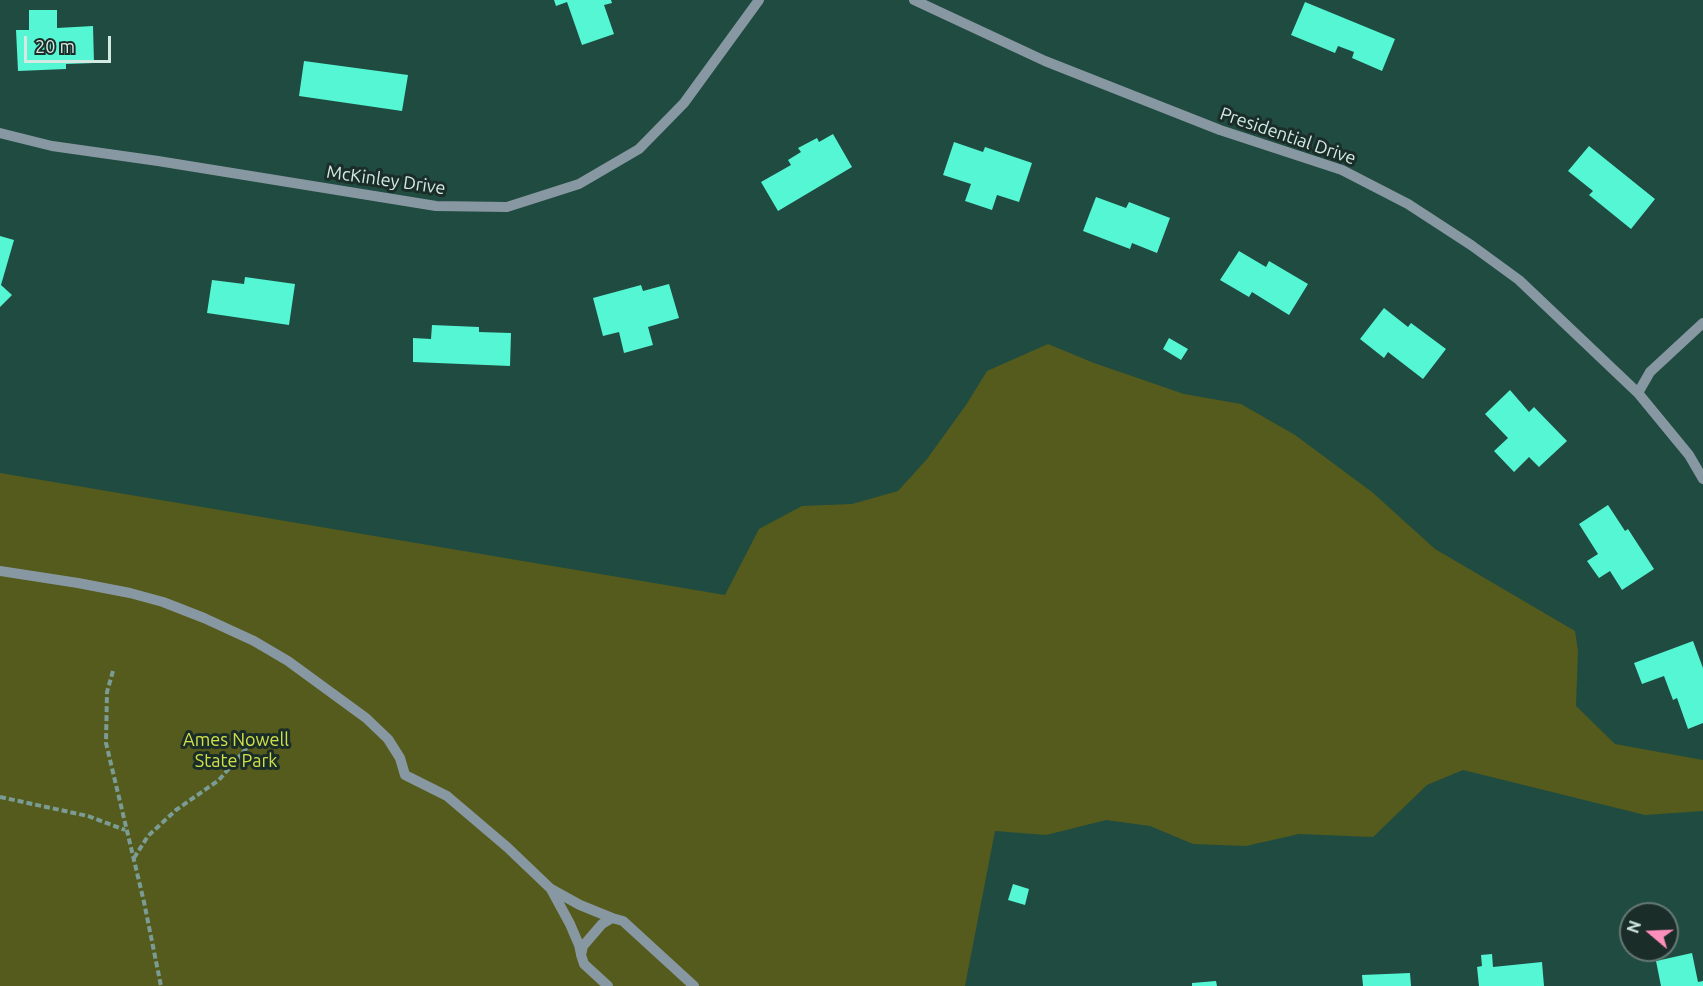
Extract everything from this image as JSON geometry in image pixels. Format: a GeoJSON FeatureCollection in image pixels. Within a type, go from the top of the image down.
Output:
{"type":"FeatureCollection","features":[{"type":"Feature","properties":{"kind":"street","name":"McKinley Drive"},"geometry":{"type":"LineString","coordinates":[[0,133],[52,146],[436,206],[507,207],[579,184],[639,149],[684,103],[759,0]]}},
{"type":"Feature","properties":{"kind":"street","name":"Presidential Drive"},"geometry":{"type":"LineString","coordinates":[[914,0],[1045,61],[1220,130],[1342,170],[1408,204],[1519,280],[1638,393],[1689,455],[1703,479]]}},
{"type":"Feature","properties":{"kind":"street"},"geometry":{"type":"LineString","coordinates":[[1638,393],[1650,372],[1703,323]]}},
{"type":"Feature","properties":{"kind":"street"},"geometry":{"type":"LineString","coordinates":[[0,571],[78,583],[152,599],[204,618],[254,641],[288,661],[366,718],[388,739],[399,758],[405,775],[447,796],[507,847],[551,889],[580,905],[623,921],[694,986]]}},
{"type":"Feature","properties":{"kind":"street"},"geometry":{"type":"LineString","coordinates":[[551,889],[570,924],[584,964],[608,986]]}},
{"type":"Feature","properties":{"kind":"street"},"geometry":{"type":"LineString","coordinates":[[581,955],[583,945],[602,924],[612,918]]}},
{"type":"Feature","properties":{"kind":"path"},"geometry":{"type":"LineString","coordinates":[[112,671],[107,692],[106,743],[144,902],[161,986]]}},
{"type":"Feature","properties":{"kind":"path"},"geometry":{"type":"LineString","coordinates":[[133,858],[148,836],[176,810],[219,780],[250,744]]}},
{"type":"Feature","properties":{"kind":"path"},"geometry":{"type":"LineString","coordinates":[[0,797],[88,816],[126,830]]}},
{"type":"Feature","properties":{"kind":"green space","name":"Ames Nowell State Park"},"geometry":{"type":"Polygon","coordinates":[[[1048,344],[1094,363],[1184,394],[1241,404],[1295,435],[1372,492],[1435,549],[1575,631],[1578,651],[1576,706],[1615,744],[1703,760],[1703,811],[1645,815],[1463,770],[1427,785],[1373,837],[1299,834],[1246,846],[1193,844],[1150,826],[1106,820],[1046,835],[995,831],[965,986],[0,986],[0,473],[725,595],[759,529],[802,506],[852,504],[898,491],[927,459],[966,405],[987,371],[1048,344]]]}},
{"type":"Feature","properties":{"kind":"building"},"geometry":{"type":"Polygon","coordinates":[[[554,0],[611,0],[612,3],[604,5],[614,34],[582,45],[567,2],[556,6],[554,0]]]}},
{"type":"Feature","properties":{"kind":"building"},"geometry":{"type":"Polygon","coordinates":[[[1305,2],[1395,39],[1382,71],[1352,58],[1354,52],[1338,46],[1335,53],[1291,35],[1305,2]]]}},
{"type":"Feature","properties":{"kind":"building"},"geometry":{"type":"Polygon","coordinates":[[[29,10],[57,10],[57,28],[93,26],[94,63],[66,64],[66,69],[18,71],[16,30],[29,30],[29,10]]]}},
{"type":"Feature","properties":{"kind":"building"},"geometry":{"type":"Polygon","coordinates":[[[304,61],[408,75],[402,111],[299,96],[304,61]]]}},
{"type":"Feature","properties":{"kind":"building"},"geometry":{"type":"Polygon","coordinates":[[[833,134],[852,167],[778,211],[761,182],[791,165],[788,160],[801,152],[798,148],[817,138],[819,142],[833,134]]]}},
{"type":"Feature","properties":{"kind":"building"},"geometry":{"type":"Polygon","coordinates":[[[954,142],[983,152],[985,147],[1032,163],[1019,202],[997,195],[992,210],[965,201],[971,184],[943,175],[954,142]]]}},
{"type":"Feature","properties":{"kind":"building"},"geometry":{"type":"Polygon","coordinates":[[[1589,146],[1655,199],[1631,229],[1589,195],[1593,191],[1568,171],[1589,146]]]}},
{"type":"Feature","properties":{"kind":"building"},"geometry":{"type":"Polygon","coordinates":[[[1096,197],[1126,208],[1129,202],[1170,218],[1157,253],[1132,243],[1130,249],[1083,231],[1096,197]]]}},
{"type":"Feature","properties":{"kind":"building"},"geometry":{"type":"Polygon","coordinates":[[[0,236],[14,240],[1,285],[12,295],[0,307],[0,236]]]}},
{"type":"Feature","properties":{"kind":"building"},"geometry":{"type":"Polygon","coordinates":[[[1239,251],[1266,267],[1269,261],[1308,284],[1289,315],[1252,292],[1249,297],[1220,280],[1239,251]]]}},
{"type":"Feature","properties":{"kind":"building"},"geometry":{"type":"Polygon","coordinates":[[[245,277],[295,284],[289,325],[207,313],[212,280],[244,284],[245,277]]]}},
{"type":"Feature","properties":{"kind":"building"},"geometry":{"type":"Polygon","coordinates":[[[669,284],[679,318],[648,327],[653,345],[624,353],[619,332],[603,336],[593,298],[641,285],[643,291],[669,284]]]}},
{"type":"Feature","properties":{"kind":"building"},"geometry":{"type":"Polygon","coordinates":[[[1384,308],[1408,327],[1411,323],[1446,349],[1423,379],[1388,352],[1384,358],[1360,339],[1384,308]]]}},
{"type":"Feature","properties":{"kind":"building"},"geometry":{"type":"Polygon","coordinates":[[[432,325],[479,327],[479,332],[511,333],[510,366],[413,362],[413,338],[431,339],[432,325]]]}},
{"type":"Feature","properties":{"kind":"building"},"geometry":{"type":"Polygon","coordinates":[[[1169,338],[1188,349],[1181,360],[1163,349],[1169,338]]]}},
{"type":"Feature","properties":{"kind":"building"},"geometry":{"type":"Polygon","coordinates":[[[1510,390],[1529,412],[1534,407],[1567,441],[1539,467],[1529,457],[1514,472],[1494,451],[1508,438],[1485,414],[1510,390]]]}},
{"type":"Feature","properties":{"kind":"building"},"geometry":{"type":"Polygon","coordinates":[[[1608,505],[1625,531],[1628,529],[1654,569],[1622,590],[1610,571],[1599,578],[1587,561],[1598,554],[1579,524],[1608,505]]]}},
{"type":"Feature","properties":{"kind":"building"},"geometry":{"type":"Polygon","coordinates":[[[1693,641],[1703,668],[1703,723],[1688,729],[1677,698],[1673,700],[1664,676],[1642,684],[1634,663],[1693,641]]]}},
{"type":"Feature","properties":{"kind":"building"},"geometry":{"type":"Polygon","coordinates":[[[1013,884],[1029,889],[1025,905],[1008,900],[1013,884]]]}},
{"type":"Feature","properties":{"kind":"building"},"geometry":{"type":"Polygon","coordinates":[[[1692,953],[1698,982],[1703,981],[1703,986],[1661,986],[1656,962],[1679,962],[1679,956],[1692,953]]]}},
{"type":"Feature","properties":{"kind":"building"},"geometry":{"type":"Polygon","coordinates":[[[1492,954],[1493,967],[1542,962],[1544,986],[1479,986],[1477,967],[1482,966],[1481,955],[1492,954]]]}},
{"type":"Feature","properties":{"kind":"building"},"geometry":{"type":"Polygon","coordinates":[[[1410,973],[1411,986],[1363,986],[1362,975],[1410,973]]]}},
{"type":"Feature","properties":{"kind":"building"},"geometry":{"type":"Polygon","coordinates":[[[1216,981],[1217,986],[1192,986],[1192,983],[1216,981]]]}}]}
